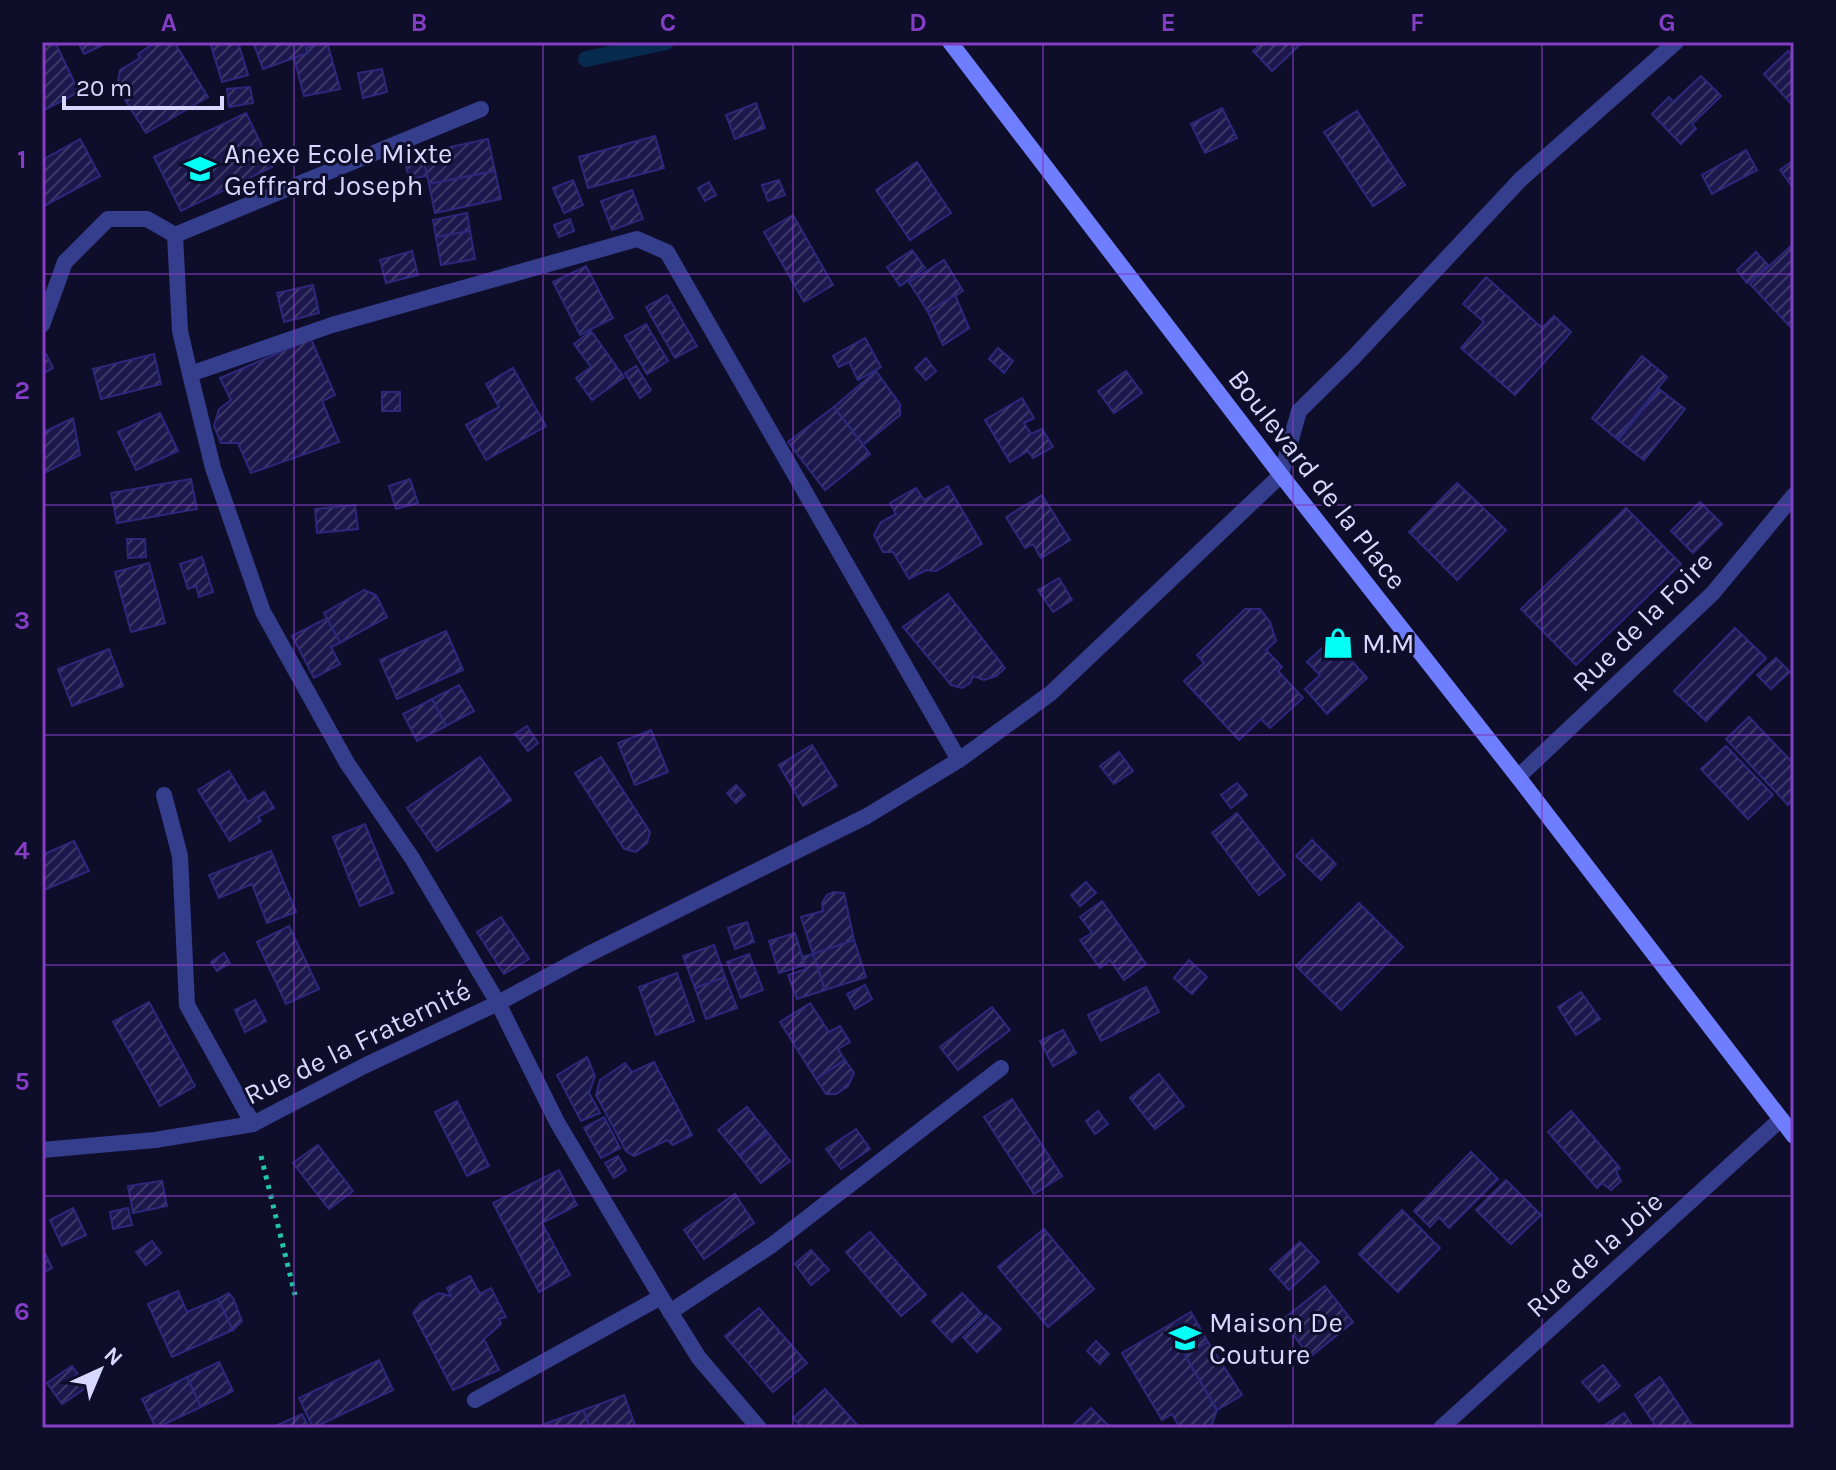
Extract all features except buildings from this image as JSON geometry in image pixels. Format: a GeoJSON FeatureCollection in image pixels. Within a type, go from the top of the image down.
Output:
{"type":"FeatureCollection","features":[{"type":"Feature","properties":{"kind":"street","name":"Boulevard de la Place"},"geometry":{"type":"LineString","coordinates":[[950,42],[1281,475],[1794,1136]]}},
{"type":"Feature","properties":{"kind":"street"},"geometry":{"type":"LineString","coordinates":[[1281,475],[1299,411],[1521,179],[1676,42]]}},
{"type":"Feature","properties":{"kind":"street"},"geometry":{"type":"LineString","coordinates":[[175,235],[481,109]]}},
{"type":"Feature","properties":{"kind":"street"},"geometry":{"type":"LineString","coordinates":[[42,325],[65,262],[108,219],[147,219],[175,235]]}},
{"type":"Feature","properties":{"kind":"street"},"geometry":{"type":"LineString","coordinates":[[175,235],[180,331],[190,374],[213,468],[263,612],[347,763],[412,858],[498,1003],[557,1122],[670,1312],[699,1358],[759,1428]]}},
{"type":"Feature","properties":{"kind":"street"},"geometry":{"type":"LineString","coordinates":[[190,374],[332,325],[637,239],[667,252],[959,760]]}},
{"type":"Feature","properties":{"kind":"street","name":"Rue de la Fraternité"},"geometry":{"type":"LineString","coordinates":[[42,1150],[155,1140],[253,1124],[867,816],[959,760],[1051,693],[1281,475]]}},
{"type":"Feature","properties":{"kind":"street","name":"Rue de la Foire"},"geometry":{"type":"LineString","coordinates":[[1518,777],[1713,593],[1794,495]]}},
{"type":"Feature","properties":{"kind":"street"},"geometry":{"type":"LineString","coordinates":[[164,795],[180,856],[187,1005],[253,1124]]}},
{"type":"Feature","properties":{"kind":"street"},"geometry":{"type":"LineString","coordinates":[[670,1312],[772,1245],[1001,1068]]}},
{"type":"Feature","properties":{"kind":"street","name":"Rue de la Joie"},"geometry":{"type":"LineString","coordinates":[[1441,1428],[1781,1119]]}},
{"type":"Feature","properties":{"kind":"street"},"geometry":{"type":"LineString","coordinates":[[475,1400],[661,1297]]}},
{"type":"Feature","properties":{"kind":"path"},"geometry":{"type":"LineString","coordinates":[[253,1124],[295,1295]]}},
{"type":"Feature","properties":{"kind":"waterway"},"geometry":{"type":"LineString","coordinates":[[586,59],[666,42]]}},
{"type":"Feature","properties":{"kind":"place","name":"Anexe Ecole Mixte Geffrard Joseph"},"geometry":{"type":"Point","coordinates":[200,169]}},
{"type":"Feature","properties":{"kind":"place","name":"M.M"},"geometry":{"type":"Point","coordinates":[1338,643]}},
{"type":"Feature","properties":{"kind":"place","name":"Maison De Couture"},"geometry":{"type":"Point","coordinates":[1185,1338]}}]}
